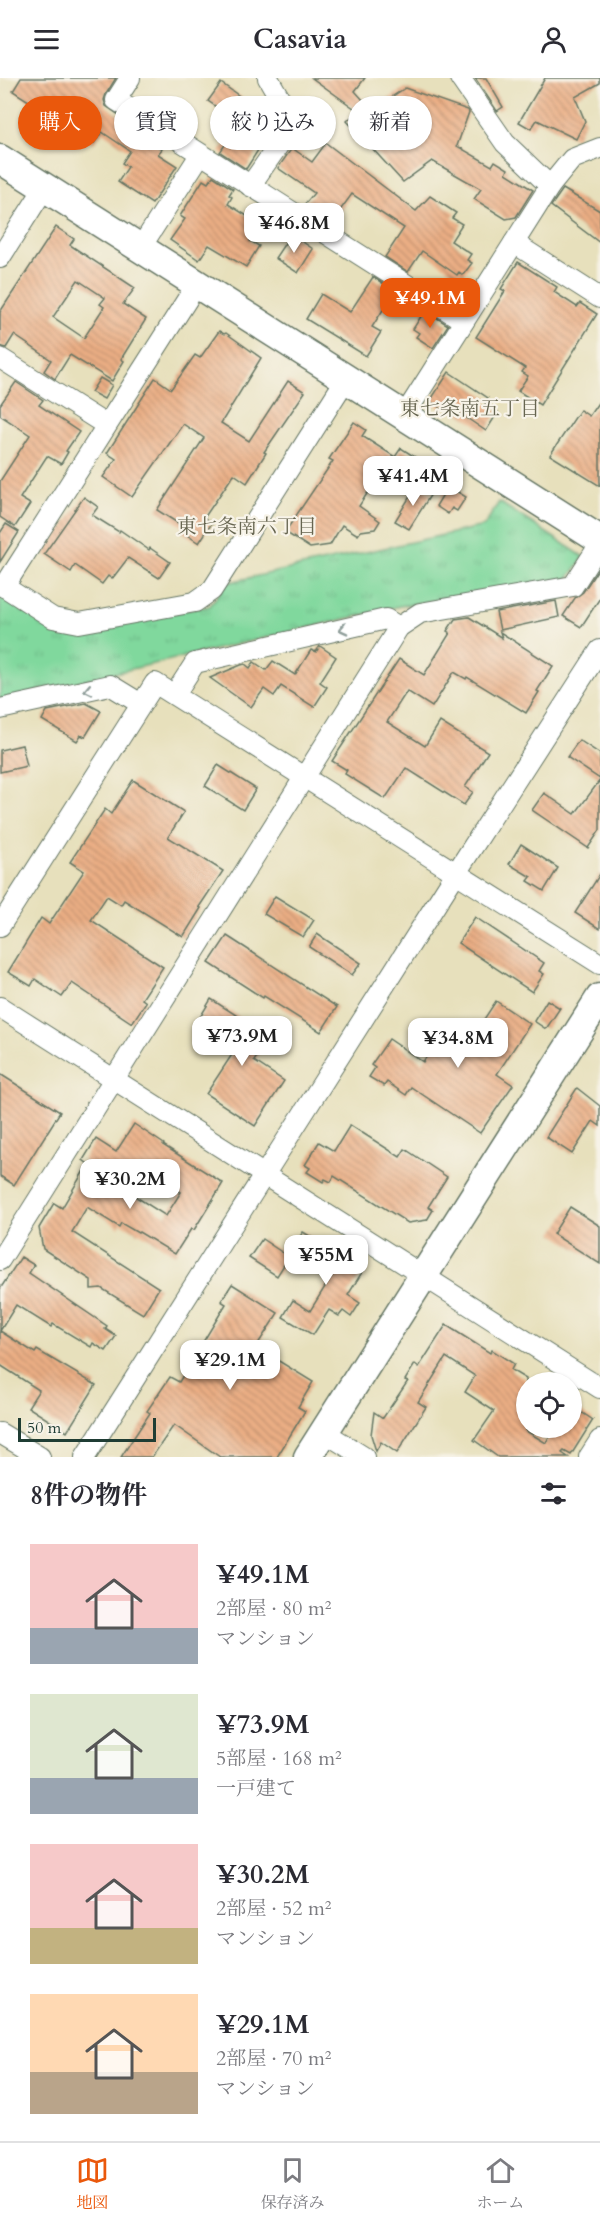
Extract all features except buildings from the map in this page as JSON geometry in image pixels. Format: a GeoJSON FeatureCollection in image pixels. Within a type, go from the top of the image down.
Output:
{"type":"FeatureCollection","features":[{"type":"Feature","properties":{"kind":"street"},"geometry":{"type":"LineString","coordinates":[[130,78],[116,100],[464,321]]}},
{"type":"Feature","properties":{"kind":"street"},"geometry":{"type":"LineString","coordinates":[[250,186],[294,123],[268,78]]}},
{"type":"Feature","properties":{"kind":"street"},"geometry":{"type":"LineString","coordinates":[[460,78],[505,143],[550,186]]}},
{"type":"Feature","properties":{"kind":"street"},"geometry":{"type":"LineString","coordinates":[[404,416],[550,186],[572,159],[600,148]]}},
{"type":"Feature","properties":{"kind":"street"},"geometry":{"type":"LineString","coordinates":[[141,247],[200,155]]}},
{"type":"Feature","properties":{"kind":"street"},"geometry":{"type":"LineString","coordinates":[[0,159],[600,542],[573,586],[420,613],[399,627],[0,1260]]}},
{"type":"Feature","properties":{"kind":"street"},"geometry":{"type":"LineString","coordinates":[[0,258],[45,187]]}},
{"type":"Feature","properties":{"kind":"street"},"geometry":{"type":"LineString","coordinates":[[514,243],[600,298]]}},
{"type":"Feature","properties":{"kind":"street"},"geometry":{"type":"LineString","coordinates":[[197,284],[2,586],[52,618],[79,623],[195,602],[212,590],[346,378]]}},
{"type":"Feature","properties":{"kind":"street"},"geometry":{"type":"LineString","coordinates":[[0,358],[106,425]]}},
{"type":"Feature","properties":{"kind":"street"},"geometry":{"type":"LineString","coordinates":[[175,694],[195,663],[386,620],[399,627]]}},
{"type":"Feature","properties":{"kind":"street"},"geometry":{"type":"LineString","coordinates":[[85,1457],[600,650]]}},
{"type":"Feature","properties":{"kind":"street"},"geometry":{"type":"LineString","coordinates":[[0,926],[155,683],[600,964]]}},
{"type":"Feature","properties":{"kind":"street"},"geometry":{"type":"LineString","coordinates":[[0,709],[110,686],[141,704]]}},
{"type":"Feature","properties":{"kind":"street"},"geometry":{"type":"LineString","coordinates":[[308,1457],[600,998]]}},
{"type":"Feature","properties":{"kind":"street"},"geometry":{"type":"LineString","coordinates":[[0,1007],[600,1388]]}},
{"type":"Feature","properties":{"kind":"street"},"geometry":{"type":"LineString","coordinates":[[324,1432],[364,1457]]}},
{"type":"Feature","properties":{"kind":"street"},"geometry":{"type":"LineString","coordinates":[[0,1433],[40,1457]]}},
{"type":"Feature","properties":{"kind":"street"},"geometry":{"type":"LineString","coordinates":[[589,1457],[600,1440]]}},
{"type":"Feature","properties":{"kind":"green space"},"geometry":{"type":"Polygon","coordinates":[[[499,502],[584,557],[567,580],[400,606],[0,700],[0,594],[59,632],[210,606],[226,583],[484,526],[499,502]]]}},
{"type":"Feature","properties":{"kind":"district","name":"東七条南五丁目"},"geometry":{"type":"Point","coordinates":[470,408]}},
{"type":"Feature","properties":{"kind":"district","name":"東七条南六丁目"},"geometry":{"type":"Point","coordinates":[247,526]}}]}
